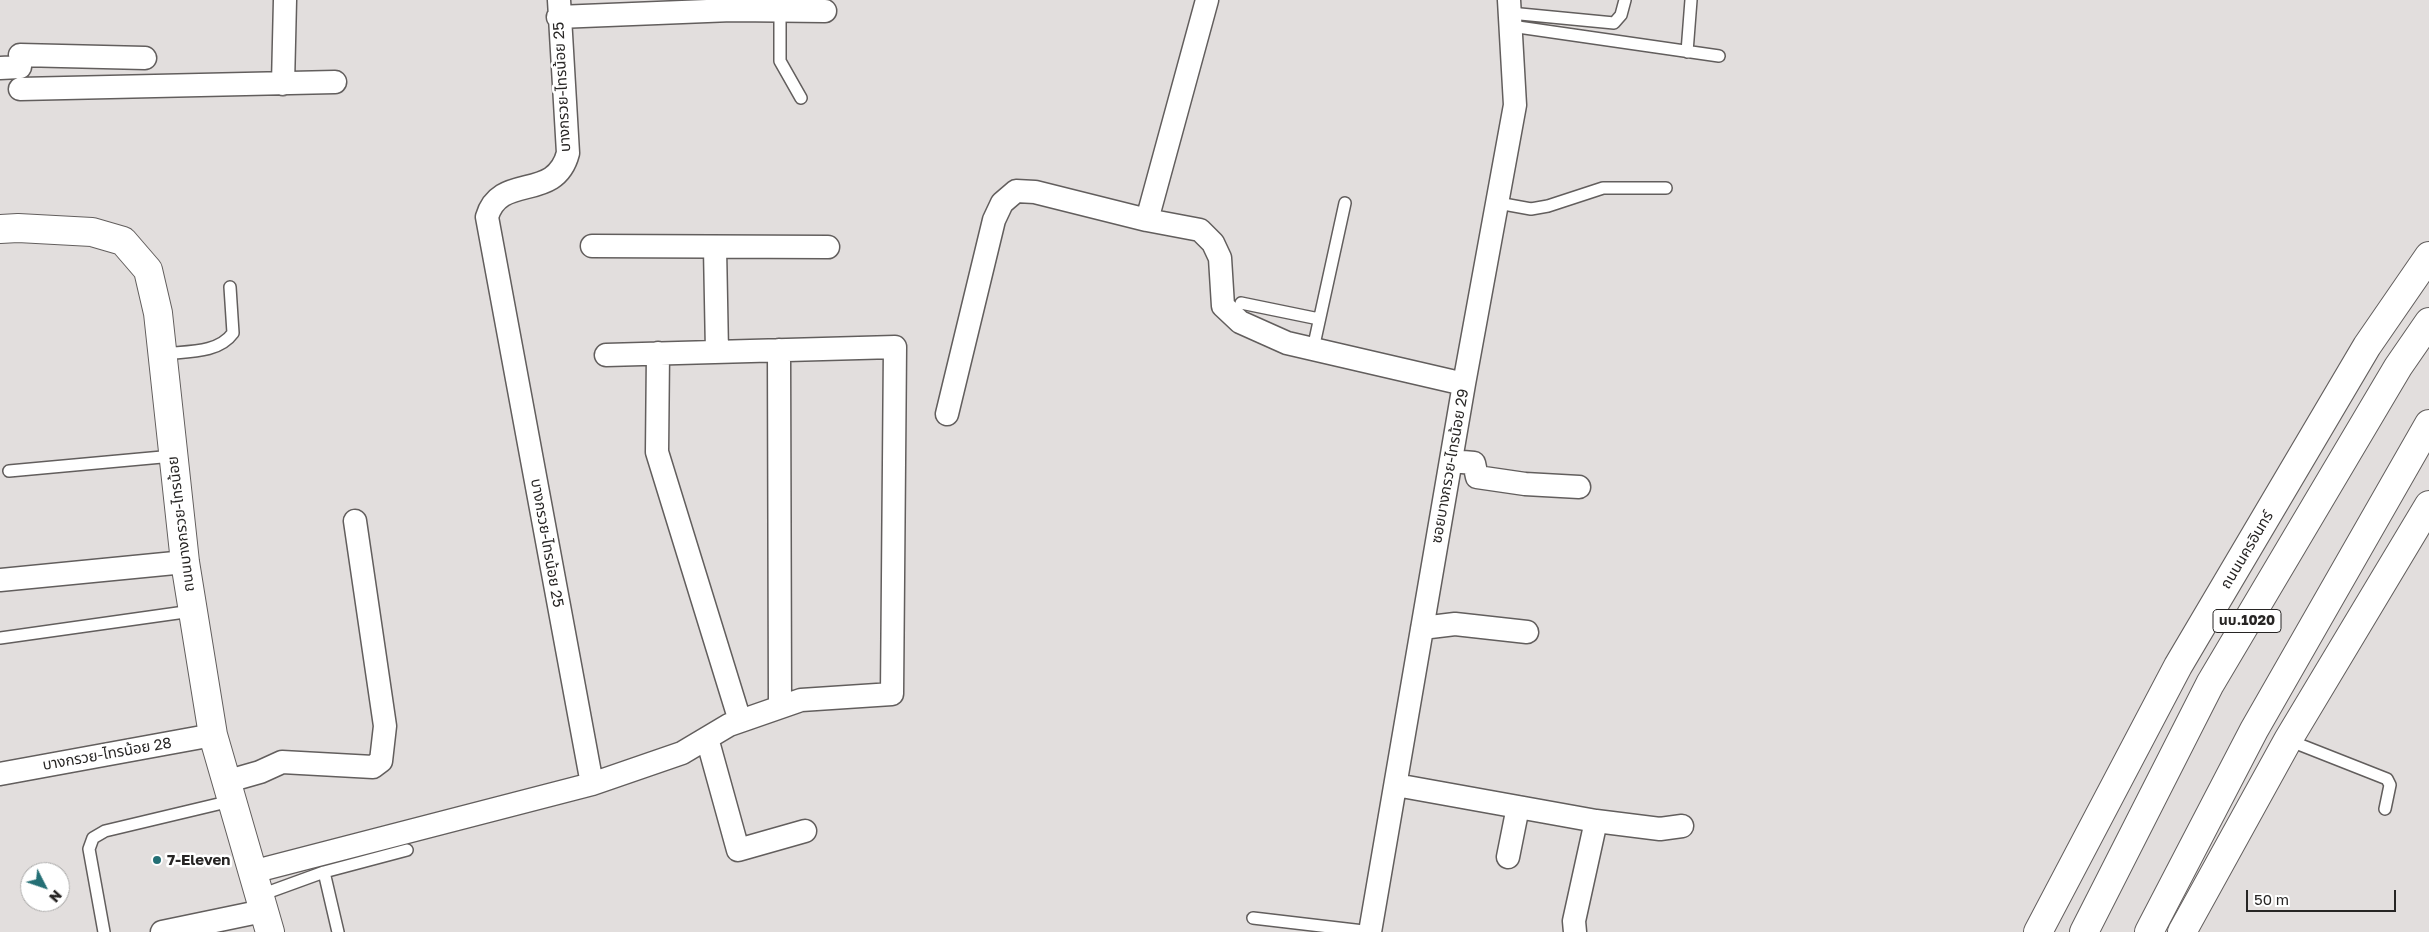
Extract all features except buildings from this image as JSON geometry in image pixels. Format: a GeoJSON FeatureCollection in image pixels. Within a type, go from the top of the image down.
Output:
{"type":"FeatureCollection","features":[{"type":"Feature","properties":{"kind":"main road","name":"ถนนบางกรวย-ไทรน้อย"},"geometry":{"type":"LineString","coordinates":[[0,229],[18,228],[92,232],[123,241],[148,270],[158,313],[185,562],[213,735],[262,912]]}},
{"type":"Feature","properties":{"kind":"main road","name":"ถนนนครอินทร์"},"geometry":{"type":"LineString","coordinates":[[2038,932],[2178,666],[2368,346],[2429,256]]}},
{"type":"Feature","properties":{"kind":"main road","name":"นบ.1020"},"geometry":{"type":"LineString","coordinates":[[2084,932],[2210,684],[2398,367],[2429,322]]}},
{"type":"Feature","properties":{"kind":"main road"},"geometry":{"type":"LineString","coordinates":[[2149,932],[2254,730],[2429,424]]}},
{"type":"Feature","properties":{"kind":"main road"},"geometry":{"type":"LineString","coordinates":[[2182,932],[2288,740],[2429,505]]}},
{"type":"Feature","properties":{"kind":"street"},"geometry":{"type":"LineString","coordinates":[[283,84],[285,0]]}},
{"type":"Feature","properties":{"kind":"street"},"geometry":{"type":"LineString","coordinates":[[1147,220],[1207,0]]}},
{"type":"Feature","properties":{"kind":"street"},"geometry":{"type":"LineString","coordinates":[[559,9],[825,11]]}},
{"type":"Feature","properties":{"kind":"street","name":"บางกรวย-ไทรน้อย 25"},"geometry":{"type":"LineString","coordinates":[[559,9],[568,153],[564,167],[552,180],[502,195],[491,204],[487,217],[592,784]]}},
{"type":"Feature","properties":{"kind":"street","name":"ซอยบางกรวย-ไทรน้อย 29"},"geometry":{"type":"LineString","coordinates":[[1370,932],[1464,384],[1515,105],[1510,13]]}},
{"type":"Feature","properties":{"kind":"street"},"geometry":{"type":"LineString","coordinates":[[15,70],[145,58]]}},
{"type":"Feature","properties":{"kind":"street"},"geometry":{"type":"LineString","coordinates":[[15,70],[283,84],[335,82]]}},
{"type":"Feature","properties":{"kind":"street"},"geometry":{"type":"LineString","coordinates":[[947,414],[994,220],[1002,203],[1016,191],[1036,192],[1147,220],[1200,230],[1213,243],[1220,258],[1223,306],[1240,322],[1286,343],[1464,384]]}},
{"type":"Feature","properties":{"kind":"street"},"geometry":{"type":"LineString","coordinates":[[592,246],[828,248]]}},
{"type":"Feature","properties":{"kind":"street"},"geometry":{"type":"LineString","coordinates":[[715,248],[717,352]]}},
{"type":"Feature","properties":{"kind":"street"},"geometry":{"type":"LineString","coordinates":[[162,932],[262,912],[592,784],[682,753],[729,725],[801,700],[892,694],[895,346],[606,355]]}},
{"type":"Feature","properties":{"kind":"street"},"geometry":{"type":"LineString","coordinates":[[779,350],[780,707]]}},
{"type":"Feature","properties":{"kind":"street"},"geometry":{"type":"LineString","coordinates":[[658,353],[657,452],[740,721]]}},
{"type":"Feature","properties":{"kind":"street"},"geometry":{"type":"LineString","coordinates":[[1451,462],[1474,463],[1477,477],[1525,484],[1579,487]]}},
{"type":"Feature","properties":{"kind":"street"},"geometry":{"type":"LineString","coordinates":[[228,792],[260,772],[282,762],[373,767],[381,761],[385,726],[355,521]]}},
{"type":"Feature","properties":{"kind":"street"},"geometry":{"type":"LineString","coordinates":[[0,580],[185,562]]}},
{"type":"Feature","properties":{"kind":"street"},"geometry":{"type":"LineString","coordinates":[[1422,628],[1454,624],[1527,632]]}},
{"type":"Feature","properties":{"kind":"street","name":"บางกรวย-ไทรน้อย 28"},"geometry":{"type":"LineString","coordinates":[[0,774],[213,735]]}},
{"type":"Feature","properties":{"kind":"street"},"geometry":{"type":"LineString","coordinates":[[707,738],[738,850],[805,830]]}},
{"type":"Feature","properties":{"kind":"street"},"geometry":{"type":"LineString","coordinates":[[1396,785],[1596,821],[1660,828],[1682,826]]}},
{"type":"Feature","properties":{"kind":"street"},"geometry":{"type":"LineString","coordinates":[[1508,857],[1518,807]]}},
{"type":"Feature","properties":{"kind":"street"},"geometry":{"type":"LineString","coordinates":[[1575,932],[1574,921],[1596,821]]}},
{"type":"Feature","properties":{"kind":"lane"},"geometry":{"type":"LineString","coordinates":[[1510,13],[1614,23],[1622,15],[1625,0]]}},
{"type":"Feature","properties":{"kind":"lane"},"geometry":{"type":"LineString","coordinates":[[1687,52],[1691,0]]}},
{"type":"Feature","properties":{"kind":"lane"},"geometry":{"type":"LineString","coordinates":[[780,11],[780,61],[801,98]]}},
{"type":"Feature","properties":{"kind":"lane"},"geometry":{"type":"LineString","coordinates":[[1510,13],[1687,52],[1719,56]]}},
{"type":"Feature","properties":{"kind":"lane"},"geometry":{"type":"LineString","coordinates":[[1498,203],[1531,209],[1548,206],[1602,188],[1666,188]]}},
{"type":"Feature","properties":{"kind":"lane"},"geometry":{"type":"LineString","coordinates":[[1313,349],[1344,203]]}},
{"type":"Feature","properties":{"kind":"lane"},"geometry":{"type":"LineString","coordinates":[[162,354],[216,348],[228,341],[234,333],[230,287]]}},
{"type":"Feature","properties":{"kind":"lane"},"geometry":{"type":"LineString","coordinates":[[1241,303],[1319,318]]}},
{"type":"Feature","properties":{"kind":"lane"},"geometry":{"type":"LineString","coordinates":[[9,472],[173,456]]}},
{"type":"Feature","properties":{"kind":"lane"},"geometry":{"type":"LineString","coordinates":[[0,638],[192,611]]}},
{"type":"Feature","properties":{"kind":"lane"},"geometry":{"type":"LineString","coordinates":[[2288,740],[2387,779],[2390,786],[2385,809]]}},
{"type":"Feature","properties":{"kind":"lane"},"geometry":{"type":"LineString","coordinates":[[104,932],[89,849],[93,838],[105,831],[228,792]]}},
{"type":"Feature","properties":{"kind":"lane"},"geometry":{"type":"LineString","coordinates":[[262,912],[324,872],[407,850]]}},
{"type":"Feature","properties":{"kind":"lane"},"geometry":{"type":"LineString","coordinates":[[324,872],[338,932]]}},
{"type":"Feature","properties":{"kind":"lane"},"geometry":{"type":"LineString","coordinates":[[1253,918],[1370,932]]}},
{"type":"Feature","properties":{"kind":"place","name":"7-Eleven"},"geometry":{"type":"Point","coordinates":[157,860]}}]}
